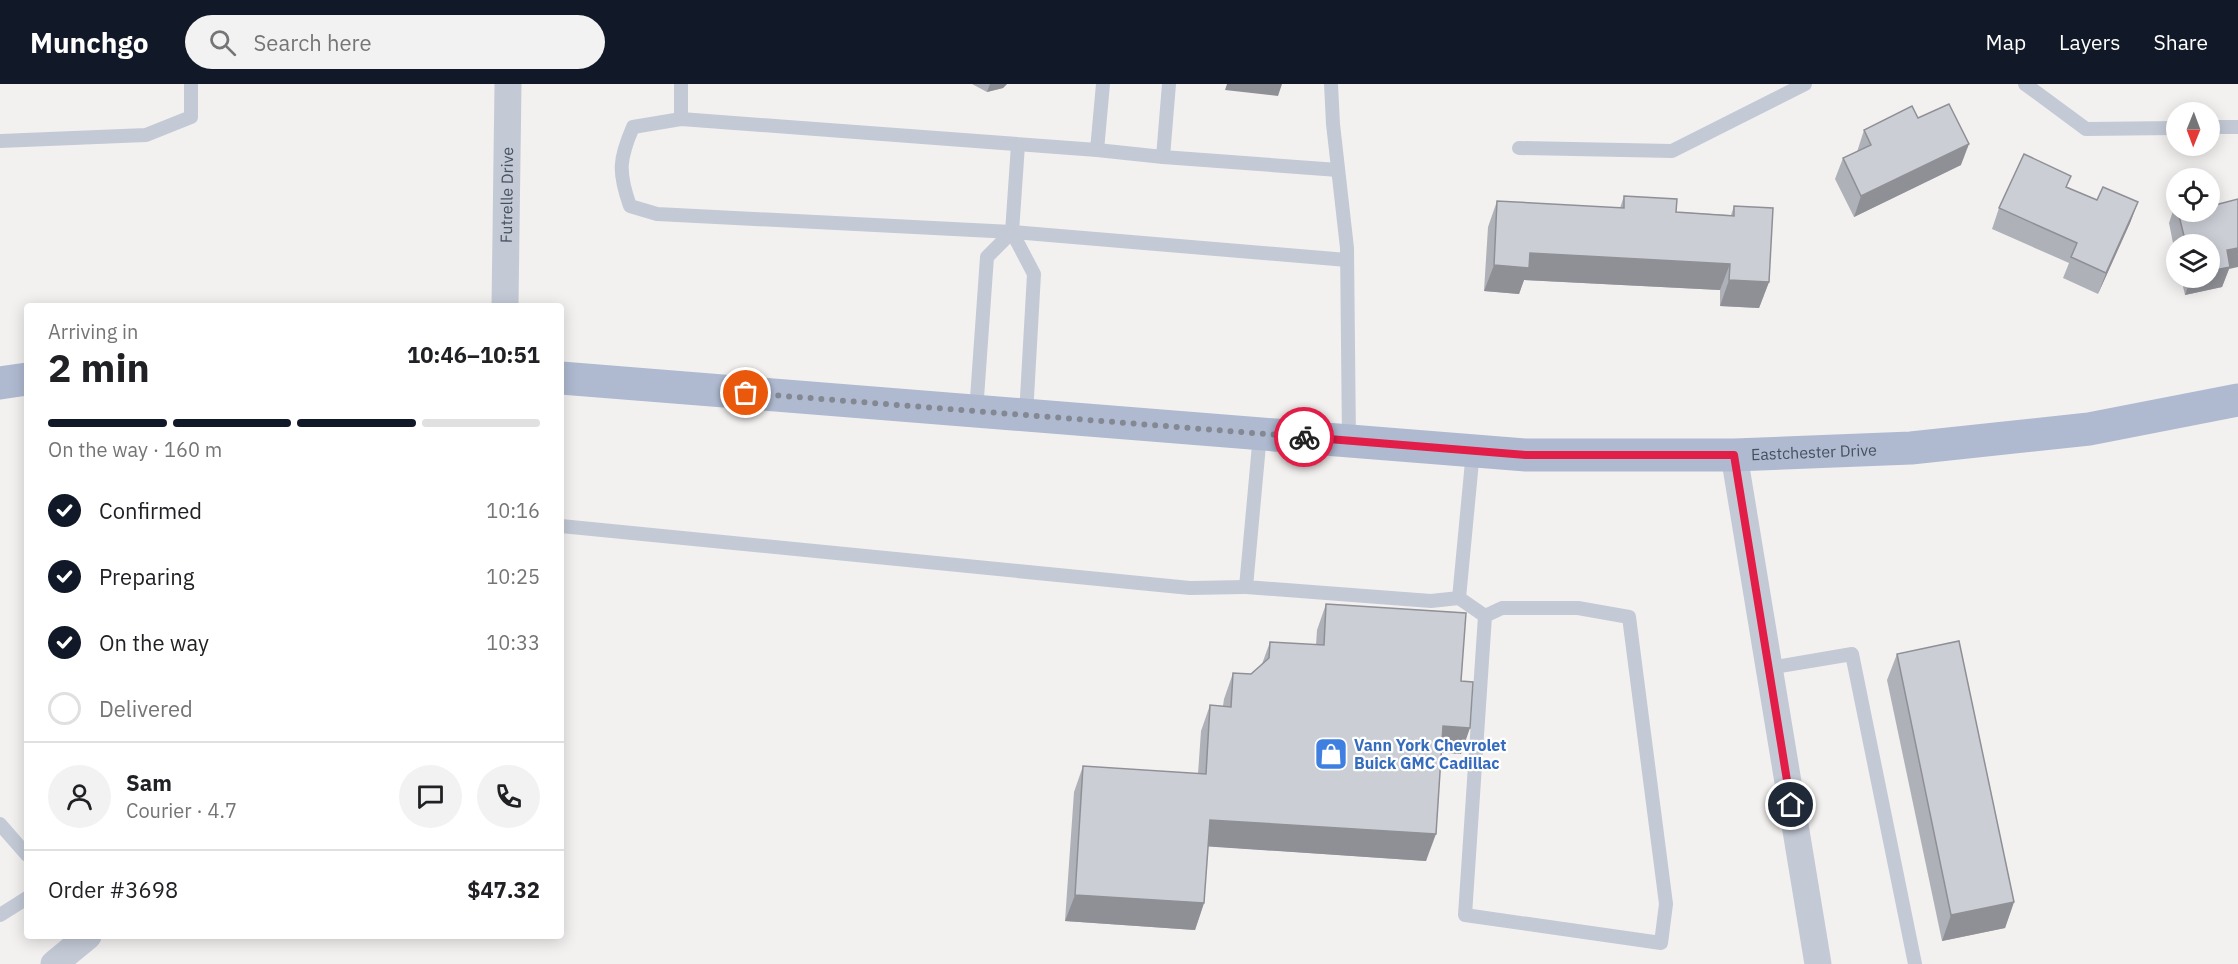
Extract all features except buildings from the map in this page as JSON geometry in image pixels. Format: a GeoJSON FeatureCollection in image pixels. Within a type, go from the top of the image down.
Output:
{"type":"FeatureCollection","features":[{"type":"Feature","properties":{"kind":"main road","name":"Eastchester Drive"},"geometry":{"type":"LineString","coordinates":[[564,378],[1526,455],[1734,455],[1911,448],[2078,431],[2238,400]]}},
{"type":"Feature","properties":{"kind":"main road"},"geometry":{"type":"LineString","coordinates":[[0,383],[24,380]]}},
{"type":"Feature","properties":{"kind":"street","name":"Futrelle Drive"},"geometry":{"type":"LineString","coordinates":[[505,303],[508,84]]}},
{"type":"Feature","properties":{"kind":"street"},"geometry":{"type":"LineString","coordinates":[[1734,455],[1818,964]]}},
{"type":"Feature","properties":{"kind":"street"},"geometry":{"type":"LineString","coordinates":[[54,964],[84,939]]}},
{"type":"Feature","properties":{"kind":"lane"},"geometry":{"type":"LineString","coordinates":[[0,141],[146,135],[191,117],[191,84]]}},
{"type":"Feature","properties":{"kind":"lane"},"geometry":{"type":"LineString","coordinates":[[681,84],[681,119]]}},
{"type":"Feature","properties":{"kind":"lane"},"geometry":{"type":"LineString","coordinates":[[1097,150],[1103,84]]}},
{"type":"Feature","properties":{"kind":"lane"},"geometry":{"type":"LineString","coordinates":[[1163,157],[1168,84]]}},
{"type":"Feature","properties":{"kind":"lane"},"geometry":{"type":"LineString","coordinates":[[1331,84],[1347,260],[1349,441]]}},
{"type":"Feature","properties":{"kind":"lane"},"geometry":{"type":"LineString","coordinates":[[1519,148],[1671,151],[1805,84]]}},
{"type":"Feature","properties":{"kind":"lane"},"geometry":{"type":"LineString","coordinates":[[2025,84],[2086,129],[2166,128]]}},
{"type":"Feature","properties":{"kind":"lane"},"geometry":{"type":"LineString","coordinates":[[1338,170],[681,119],[633,127],[623,150],[621,181],[630,206],[657,214],[1012,232],[1347,260]]}},
{"type":"Feature","properties":{"kind":"lane"},"geometry":{"type":"LineString","coordinates":[[2220,128],[2238,127]]}},
{"type":"Feature","properties":{"kind":"lane"},"geometry":{"type":"LineString","coordinates":[[1018,145],[1012,232],[1034,274],[1026,415]]}},
{"type":"Feature","properties":{"kind":"lane"},"geometry":{"type":"LineString","coordinates":[[976,412],[987,257],[1012,232]]}},
{"type":"Feature","properties":{"kind":"lane"},"geometry":{"type":"LineString","coordinates":[[1246,587],[1260,434]]}},
{"type":"Feature","properties":{"kind":"lane"},"geometry":{"type":"LineString","coordinates":[[1459,598],[1473,451]]}},
{"type":"Feature","properties":{"kind":"lane"},"geometry":{"type":"LineString","coordinates":[[564,526],[1190,588],[1246,587],[1431,601],[1459,598],[1485,616]]}},
{"type":"Feature","properties":{"kind":"lane"},"geometry":{"type":"LineString","coordinates":[[1502,608],[1578,608],[1629,617],[1666,904],[1661,943],[1465,915],[1485,616],[1502,608]]}},
{"type":"Feature","properties":{"kind":"lane"},"geometry":{"type":"LineString","coordinates":[[1769,668],[1852,654],[1915,964]]}},
{"type":"Feature","properties":{"kind":"lane"},"geometry":{"type":"LineString","coordinates":[[0,824],[24,852]]}},
{"type":"Feature","properties":{"kind":"lane"},"geometry":{"type":"LineString","coordinates":[[0,915],[24,900]]}},
{"type":"Feature","properties":{"kind":"way so far"},"geometry":{"type":"LineString","coordinates":[[746,393],[1304,437]]}},
{"type":"Feature","properties":{"kind":"place","name":"Vann York Chevrolet Buick GMC Cadillac"},"geometry":{"type":"Point","coordinates":[1331,754]}},
{"type":"Feature","properties":{"kind":"route"},"geometry":{"type":"LineString","coordinates":[[1304,437],[1526,455],[1734,455],[1791,805]]}}]}
